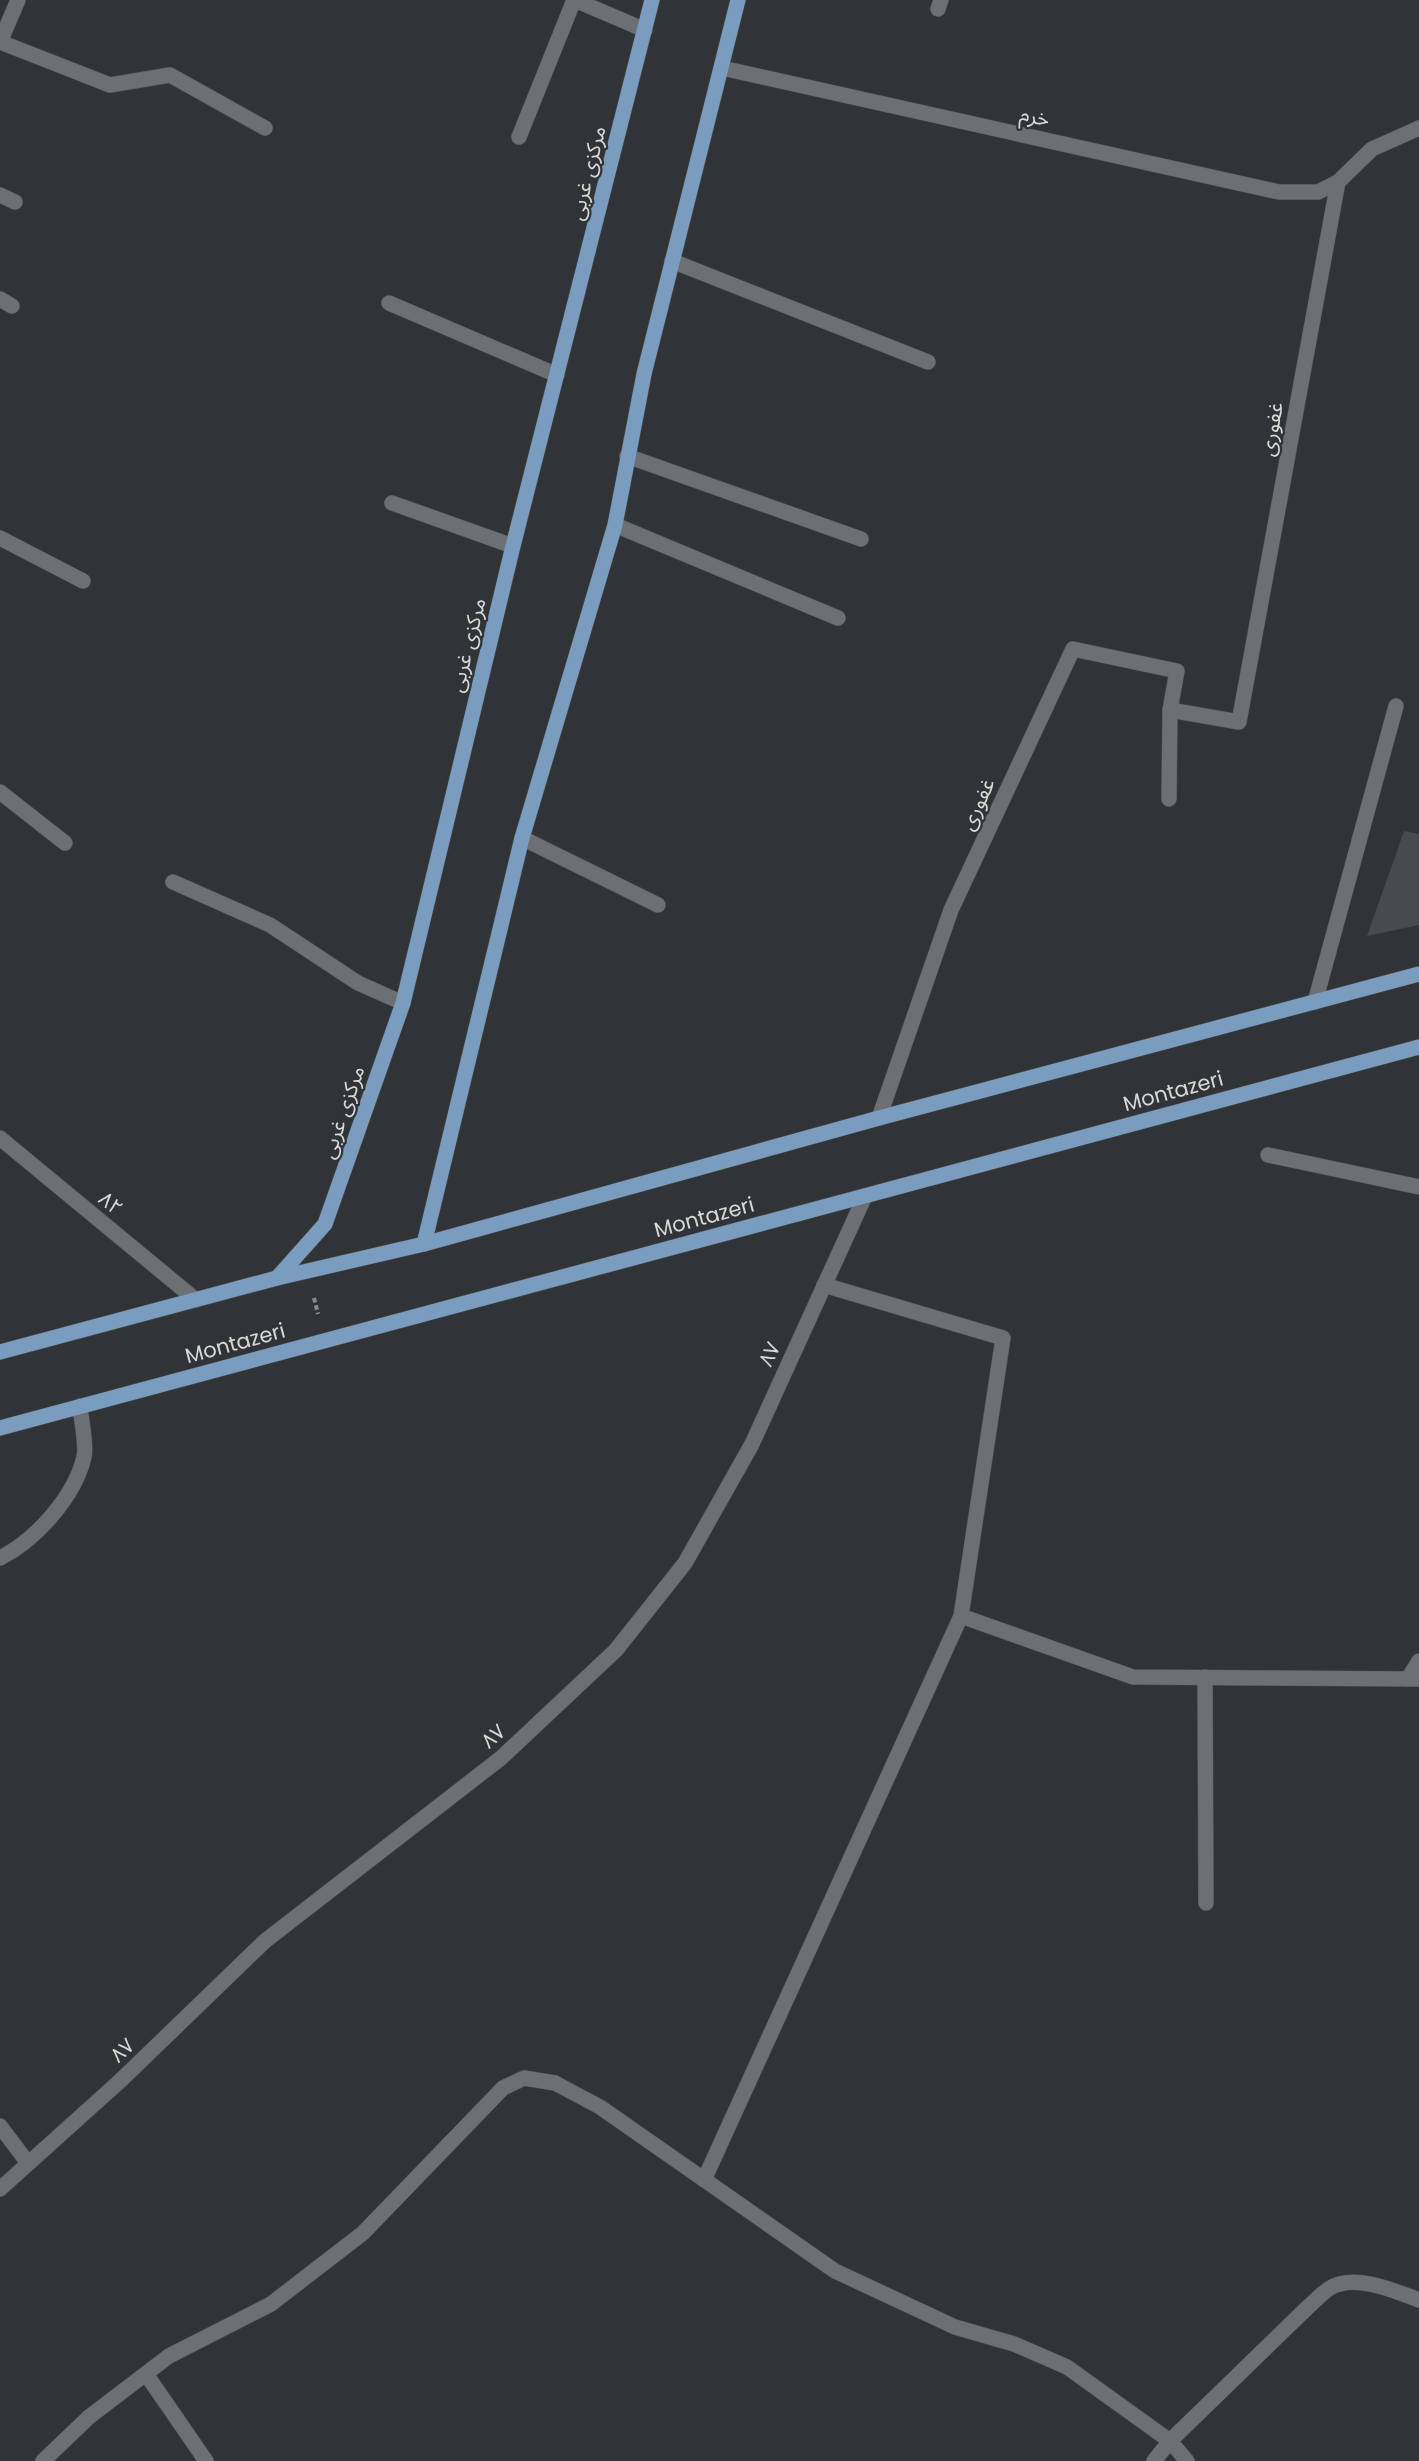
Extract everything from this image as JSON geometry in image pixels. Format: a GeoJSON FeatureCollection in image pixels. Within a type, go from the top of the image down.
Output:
{"type":"FeatureCollection","features":[{"type":"Feature","properties":{"kind":"main road","name":"مرکزی غربی"},"geometry":{"type":"LineString","coordinates":[[277,1278],[325,1224],[403,1003],[513,546],[652,0]]}},
{"type":"Feature","properties":{"kind":"main road"},"geometry":{"type":"LineString","coordinates":[[424,1244],[522,838],[615,525],[644,374],[738,0]]}},
{"type":"Feature","properties":{"kind":"main road"},"geometry":{"type":"LineString","coordinates":[[0,1352],[277,1278],[424,1244],[879,1118],[1419,974]]}},
{"type":"Feature","properties":{"kind":"main road","name":"Montazeri"},"geometry":{"type":"LineString","coordinates":[[0,1428],[1419,1047]]}},
{"type":"Feature","properties":{"kind":"street"},"geometry":{"type":"LineString","coordinates":[[18,0],[0,42],[110,85],[170,75],[265,128]]}},
{"type":"Feature","properties":{"kind":"street"},"geometry":{"type":"LineString","coordinates":[[519,137],[574,0],[645,30]]}},
{"type":"Feature","properties":{"kind":"street","name":"خرم"},"geometry":{"type":"LineString","coordinates":[[722,68],[1279,192],[1318,192],[1338,182]]}},
{"type":"Feature","properties":{"kind":"street"},"geometry":{"type":"LineString","coordinates":[[1338,182],[1372,149],[1419,128]]}},
{"type":"Feature","properties":{"kind":"street","name":"غفوری"},"geometry":{"type":"LineString","coordinates":[[1170,710],[1239,722],[1338,182]]}},
{"type":"Feature","properties":{"kind":"street"},"geometry":{"type":"LineString","coordinates":[[0,195],[15,202]]}},
{"type":"Feature","properties":{"kind":"street"},"geometry":{"type":"LineString","coordinates":[[672,261],[928,362]]}},
{"type":"Feature","properties":{"kind":"street"},"geometry":{"type":"LineString","coordinates":[[389,303],[557,375]]}},
{"type":"Feature","properties":{"kind":"street"},"geometry":{"type":"LineString","coordinates":[[627,456],[861,539]]}},
{"type":"Feature","properties":{"kind":"street"},"geometry":{"type":"LineString","coordinates":[[392,503],[513,546]]}},
{"type":"Feature","properties":{"kind":"street"},"geometry":{"type":"LineString","coordinates":[[615,525],[838,618]]}},
{"type":"Feature","properties":{"kind":"street"},"geometry":{"type":"LineString","coordinates":[[0,538],[83,581]]}},
{"type":"Feature","properties":{"kind":"street","name":"غفوری"},"geometry":{"type":"LineString","coordinates":[[879,1118],[951,910],[1073,649],[1177,671],[1170,710],[1169,799]]}},
{"type":"Feature","properties":{"kind":"street"},"geometry":{"type":"LineString","coordinates":[[1315,1002],[1396,706]]}},
{"type":"Feature","properties":{"kind":"street"},"geometry":{"type":"LineString","coordinates":[[0,792],[65,843]]}},
{"type":"Feature","properties":{"kind":"street"},"geometry":{"type":"LineString","coordinates":[[522,838],[658,905]]}},
{"type":"Feature","properties":{"kind":"street"},"geometry":{"type":"LineString","coordinates":[[173,882],[270,925],[358,983],[403,1003]]}},
{"type":"Feature","properties":{"kind":"street","name":"۸۲"},"geometry":{"type":"LineString","coordinates":[[0,1138],[196,1300]]}},
{"type":"Feature","properties":{"kind":"street"},"geometry":{"type":"LineString","coordinates":[[1268,1155],[1419,1187]]}},
{"type":"Feature","properties":{"kind":"street","name":"۸۷"},"geometry":{"type":"LineString","coordinates":[[0,2189],[120,2081],[265,1941],[501,1758],[616,1650],[685,1563],[752,1444],[865,1196]]}},
{"type":"Feature","properties":{"kind":"street"},"geometry":{"type":"LineString","coordinates":[[704,2180],[961,1616],[1003,1338],[824,1286]]}},
{"type":"Feature","properties":{"kind":"street"},"geometry":{"type":"LineString","coordinates":[[0,1558],[44,1525],[71,1490],[85,1455],[80,1406]]}},
{"type":"Feature","properties":{"kind":"street"},"geometry":{"type":"LineString","coordinates":[[961,1616],[1133,1677],[1413,1679],[1419,1661]]}},
{"type":"Feature","properties":{"kind":"street"},"geometry":{"type":"LineString","coordinates":[[1205,1677],[1206,1903]]}},
{"type":"Feature","properties":{"kind":"street"},"geometry":{"type":"LineString","coordinates":[[43,2461],[88,2417],[169,2356],[271,2304],[354,2240],[503,2088],[524,2078],[555,2083],[600,2107],[835,2271],[955,2327],[1014,2344],[1067,2367],[1170,2441],[1187,2461]]}},
{"type":"Feature","properties":{"kind":"street"},"geometry":{"type":"LineString","coordinates":[[0,2126],[28,2163]]}},
{"type":"Feature","properties":{"kind":"street"},"geometry":{"type":"LineString","coordinates":[[1154,2461],[1170,2441],[1308,2307],[1332,2287],[1356,2282],[1393,2290],[1419,2300]]}},
{"type":"Feature","properties":{"kind":"street"},"geometry":{"type":"LineString","coordinates":[[146,2374],[206,2461]]}},
{"type":"Feature","properties":{"kind":"path"},"geometry":{"type":"LineString","coordinates":[[308,1271],[324,1341]]}},
{"type":"Feature","properties":{"kind":"building"},"geometry":{"type":"Polygon","coordinates":[[[1404,831],[1419,834],[1419,925],[1367,936],[1404,831]]]}}]}
